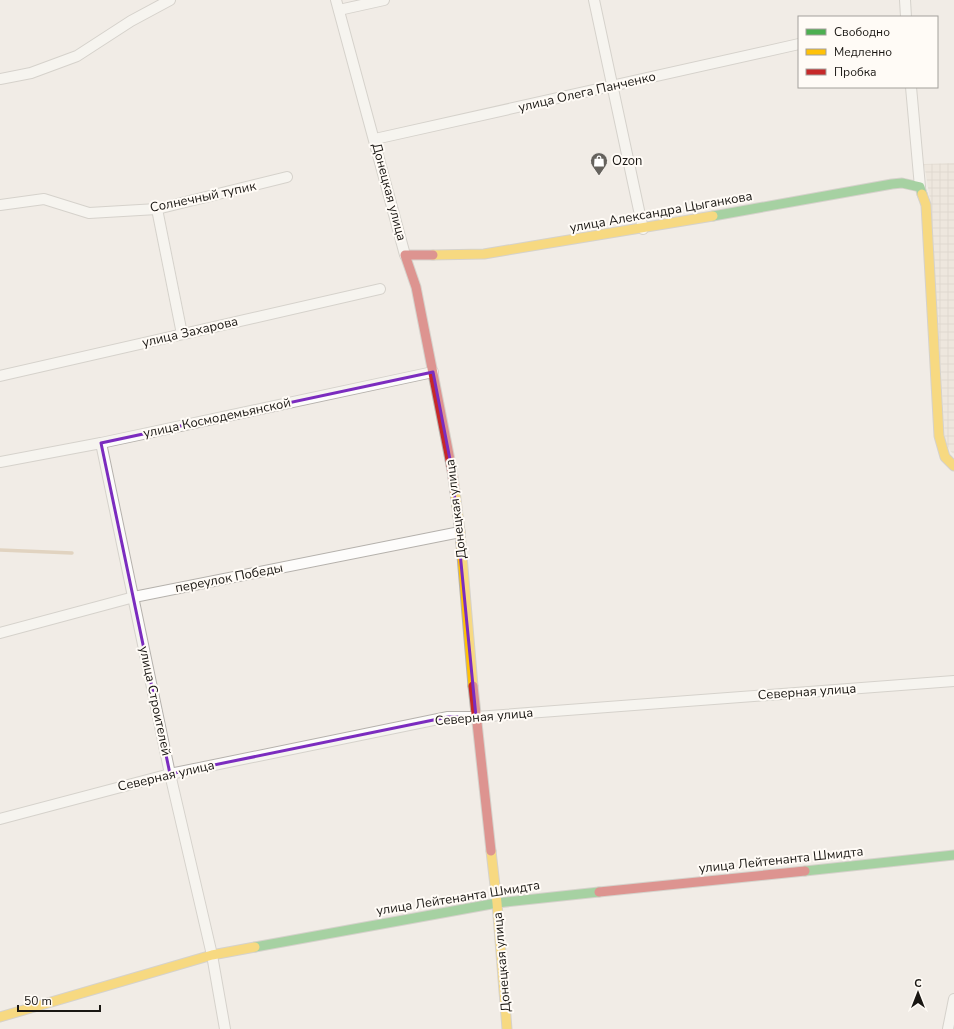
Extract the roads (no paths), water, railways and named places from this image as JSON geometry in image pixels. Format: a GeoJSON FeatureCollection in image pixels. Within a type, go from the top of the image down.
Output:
{"type":"FeatureCollection","features":[{"type":"Feature","properties":{"kind":"street"},"geometry":{"type":"LineString","coordinates":[[0,79],[31,73],[77,56],[131,21],[170,0]]}},
{"type":"Feature","properties":{"kind":"street"},"geometry":{"type":"LineString","coordinates":[[338,5],[384,0]]}},
{"type":"Feature","properties":{"kind":"street"},"geometry":{"type":"LineString","coordinates":[[594,0],[643,229]]}},
{"type":"Feature","properties":{"kind":"street"},"geometry":{"type":"LineString","coordinates":[[905,0],[906,16]]}},
{"type":"Feature","properties":{"kind":"street","name":"Донецкая улица"},"geometry":{"type":"LineString","coordinates":[[338,5],[416,287],[452,470],[460,532],[476,716],[497,903],[507,1029]]}},
{"type":"Feature","properties":{"kind":"street","name":"улица Олега Панченко"},"geometry":{"type":"LineString","coordinates":[[375,139],[798,44]]}},
{"type":"Feature","properties":{"kind":"street"},"geometry":{"type":"LineString","coordinates":[[911,88],[920,187],[926,205],[939,436],[941,451],[949,463],[954,466]]}},
{"type":"Feature","properties":{"kind":"street","name":"Солнечный тупик"},"geometry":{"type":"LineString","coordinates":[[0,205],[44,198],[89,213],[157,209],[287,178]]}},
{"type":"Feature","properties":{"kind":"street","name":"улица Александра Цыганкова"},"geometry":{"type":"LineString","coordinates":[[406,255],[484,254],[643,229],[892,184],[920,187]]}},
{"type":"Feature","properties":{"kind":"street"},"geometry":{"type":"LineString","coordinates":[[157,209],[182,334]]}},
{"type":"Feature","properties":{"kind":"street","name":"улица Захарова"},"geometry":{"type":"LineString","coordinates":[[0,376],[380,289]]}},
{"type":"Feature","properties":{"kind":"street","name":"улица Космодемьянской"},"geometry":{"type":"LineString","coordinates":[[0,462],[101,443],[433,372]]}},
{"type":"Feature","properties":{"kind":"street","name":"улица Строителей"},"geometry":{"type":"LineString","coordinates":[[101,443],[170,774],[212,955],[225,1029]]}},
{"type":"Feature","properties":{"kind":"street","name":"переулок Победы"},"geometry":{"type":"LineString","coordinates":[[0,633],[134,597],[460,532]]}},
{"type":"Feature","properties":{"kind":"street","name":"Северная улица"},"geometry":{"type":"LineString","coordinates":[[0,819],[170,774],[448,717],[954,681]]}},
{"type":"Feature","properties":{"kind":"street","name":"улица Лейтенанта Шмидта"},"geometry":{"type":"LineString","coordinates":[[0,1017],[212,955],[497,903],[954,855]]}},
{"type":"Feature","properties":{"kind":"street"},"geometry":{"type":"LineString","coordinates":[[948,1029],[954,999]]}},
{"type":"Feature","properties":{"kind":"waterway"},"geometry":{"type":"LineString","coordinates":[[0,550],[72,553]]}},
{"type":"Feature","properties":{"kind":"place","name":"Ozon"},"geometry":{"type":"Point","coordinates":[599,176]}}]}
